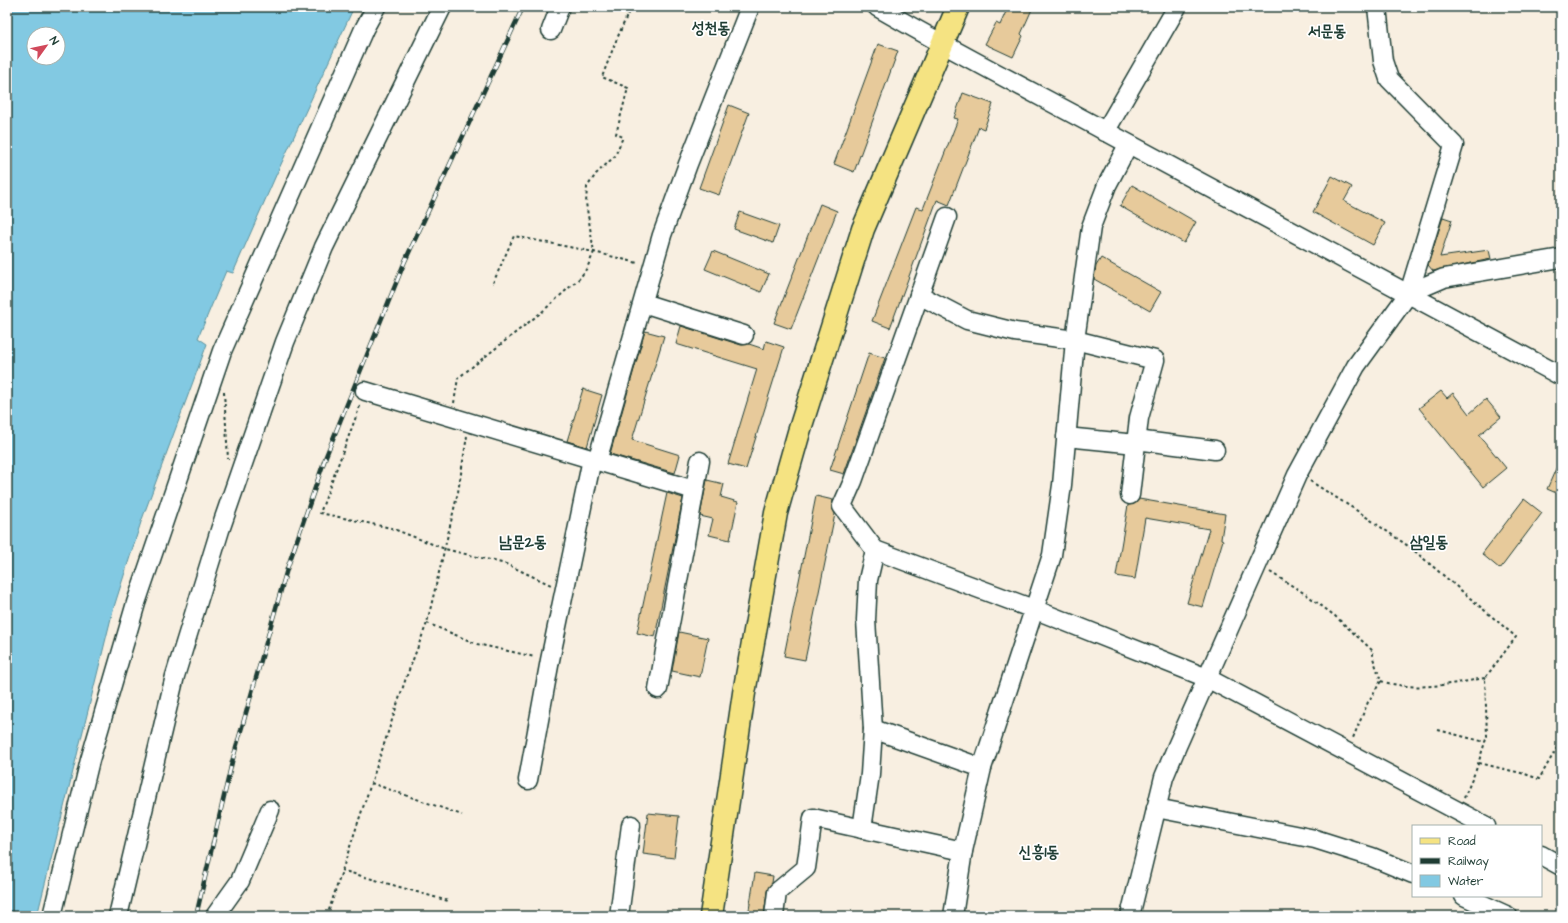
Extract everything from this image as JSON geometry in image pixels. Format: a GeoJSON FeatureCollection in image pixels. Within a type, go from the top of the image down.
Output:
{"type":"FeatureCollection","features":[{"type":"Feature","properties":{"kind":"main road"},"geometry":{"type":"LineString","coordinates":[[711,916],[744,693],[776,513],[799,432],[864,229],[958,7]]}},
{"type":"Feature","properties":{"kind":"street"},"geometry":{"type":"LineString","coordinates":[[52,916],[90,760],[136,604],[222,351],[364,29],[376,7]]}},
{"type":"Feature","properties":{"kind":"street"},"geometry":{"type":"LineString","coordinates":[[118,916],[175,676],[220,530],[285,342],[324,247],[442,7]]}},
{"type":"Feature","properties":{"kind":"street"},"geometry":{"type":"LineString","coordinates":[[552,30],[560,7]]}},
{"type":"Feature","properties":{"kind":"street"},"geometry":{"type":"LineString","coordinates":[[528,780],[550,660],[595,460],[662,235],[688,164],[750,7]]}},
{"type":"Feature","properties":{"kind":"street"},"geometry":{"type":"LineString","coordinates":[[877,7],[942,45],[1128,145],[1409,292],[1561,376]]}},
{"type":"Feature","properties":{"kind":"street"},"geometry":{"type":"LineString","coordinates":[[1105,132],[1177,7]]}},
{"type":"Feature","properties":{"kind":"street"},"geometry":{"type":"LineString","coordinates":[[1130,916],[1164,777],[1297,475],[1356,366],[1409,292],[1454,146],[1389,79],[1383,61],[1377,7]]}},
{"type":"Feature","properties":{"kind":"street"},"geometry":{"type":"LineString","coordinates":[[953,916],[963,851],[982,768],[1036,610],[1052,556],[1062,485],[1074,340],[1091,227],[1107,184],[1128,145]]}},
{"type":"Feature","properties":{"kind":"street"},"geometry":{"type":"LineString","coordinates":[[947,217],[853,480],[842,506],[875,550],[1036,610],[1207,678],[1484,825]]}},
{"type":"Feature","properties":{"kind":"street"},"geometry":{"type":"LineString","coordinates":[[1409,292],[1444,278],[1561,258]]}},
{"type":"Feature","properties":{"kind":"street"},"geometry":{"type":"LineString","coordinates":[[919,295],[967,320],[1014,332],[1074,340],[1155,360],[1139,418],[1130,495]]}},
{"type":"Feature","properties":{"kind":"street"},"geometry":{"type":"LineString","coordinates":[[643,303],[744,335]]}},
{"type":"Feature","properties":{"kind":"street"},"geometry":{"type":"LineString","coordinates":[[365,391],[694,490]]}},
{"type":"Feature","properties":{"kind":"street"},"geometry":{"type":"LineString","coordinates":[[1066,437],[1215,450]]}},
{"type":"Feature","properties":{"kind":"street"},"geometry":{"type":"LineString","coordinates":[[658,689],[700,461]]}},
{"type":"Feature","properties":{"kind":"street"},"geometry":{"type":"LineString","coordinates":[[862,829],[870,774],[873,729],[866,620],[868,580],[875,550]]}},
{"type":"Feature","properties":{"kind":"street"},"geometry":{"type":"LineString","coordinates":[[873,729],[982,768]]}},
{"type":"Feature","properties":{"kind":"street"},"geometry":{"type":"LineString","coordinates":[[1156,808],[1315,839],[1372,857],[1412,874]]}},
{"type":"Feature","properties":{"kind":"street"},"geometry":{"type":"LineString","coordinates":[[215,916],[240,881],[270,810]]}},
{"type":"Feature","properties":{"kind":"street"},"geometry":{"type":"LineString","coordinates":[[774,916],[777,892],[806,868],[813,818],[963,851]]}},
{"type":"Feature","properties":{"kind":"street"},"geometry":{"type":"LineString","coordinates":[[619,916],[631,825]]}},
{"type":"Feature","properties":{"kind":"street"},"geometry":{"type":"LineString","coordinates":[[1542,856],[1561,866]]}},
{"type":"Feature","properties":{"kind":"street"},"geometry":{"type":"LineString","coordinates":[[1466,897],[1508,916]]}},
{"type":"Feature","properties":{"kind":"path"},"geometry":{"type":"LineString","coordinates":[[452,418],[458,378],[543,311],[580,278],[587,268],[594,252],[585,195],[592,179],[615,156],[623,137],[616,134],[628,88],[602,77],[630,9],[626,7]]}},
{"type":"Feature","properties":{"kind":"path"},"geometry":{"type":"LineString","coordinates":[[493,283],[514,236],[594,252],[653,267]]}},
{"type":"Feature","properties":{"kind":"path"},"geometry":{"type":"LineString","coordinates":[[224,389],[228,466]]}},
{"type":"Feature","properties":{"kind":"path"},"geometry":{"type":"LineString","coordinates":[[365,391],[320,513],[391,528],[445,549],[506,564],[548,584],[565,590]]}},
{"type":"Feature","properties":{"kind":"path"},"geometry":{"type":"LineString","coordinates":[[327,916],[370,783],[426,623],[458,492],[470,423]]}},
{"type":"Feature","properties":{"kind":"path"},"geometry":{"type":"LineString","coordinates":[[1297,475],[1329,492],[1411,548],[1516,637],[1485,678],[1488,722],[1485,742],[1479,763],[1458,811]]}},
{"type":"Feature","properties":{"kind":"path"},"geometry":{"type":"LineString","coordinates":[[1257,564],[1312,599],[1335,616],[1373,651],[1373,658],[1381,681]]}},
{"type":"Feature","properties":{"kind":"path"},"geometry":{"type":"LineString","coordinates":[[426,623],[477,644],[550,660]]}},
{"type":"Feature","properties":{"kind":"path"},"geometry":{"type":"LineString","coordinates":[[1381,681],[1402,687],[1424,687],[1485,678]]}},
{"type":"Feature","properties":{"kind":"path"},"geometry":{"type":"LineString","coordinates":[[1347,752],[1368,702],[1381,681]]}},
{"type":"Feature","properties":{"kind":"path"},"geometry":{"type":"LineString","coordinates":[[1438,730],[1485,742]]}},
{"type":"Feature","properties":{"kind":"path"},"geometry":{"type":"LineString","coordinates":[[1479,763],[1525,774],[1539,780],[1561,741]]}},
{"type":"Feature","properties":{"kind":"path"},"geometry":{"type":"LineString","coordinates":[[370,783],[462,815]]}},
{"type":"Feature","properties":{"kind":"path"},"geometry":{"type":"LineString","coordinates":[[341,870],[448,901]]}},
{"type":"Feature","properties":{"kind":"water"},"geometry":{"type":"Polygon","coordinates":[[[7,7],[354,7],[277,173],[233,273],[226,271],[198,338],[207,344],[141,522],[113,610],[37,916],[7,916],[7,7]]]}},
{"type":"Feature","properties":{"kind":"building"},"geometry":{"type":"Polygon","coordinates":[[[1008,7],[1033,7],[1021,34],[1023,36],[1013,57],[985,44],[996,23],[1000,25],[1008,7]]]}},
{"type":"Feature","properties":{"kind":"building"},"geometry":{"type":"Polygon","coordinates":[[[878,44],[898,51],[854,172],[834,164],[878,44]]]}},
{"type":"Feature","properties":{"kind":"building"},"geometry":{"type":"Polygon","coordinates":[[[963,93],[993,104],[984,129],[979,127],[949,205],[937,200],[890,328],[872,321],[916,207],[923,209],[958,119],[954,118],[963,93]]]}},
{"type":"Feature","properties":{"kind":"building"},"geometry":{"type":"Polygon","coordinates":[[[729,105],[749,113],[719,195],[699,188],[729,105]]]}},
{"type":"Feature","properties":{"kind":"building"},"geometry":{"type":"Polygon","coordinates":[[[1332,176],[1352,187],[1344,201],[1385,223],[1373,245],[1313,212],[1332,176]]]}},
{"type":"Feature","properties":{"kind":"building"},"geometry":{"type":"Polygon","coordinates":[[[1132,185],[1196,222],[1184,243],[1120,206],[1132,185]]]}},
{"type":"Feature","properties":{"kind":"building"},"geometry":{"type":"Polygon","coordinates":[[[820,204],[837,211],[791,329],[774,323],[820,204]]]}},
{"type":"Feature","properties":{"kind":"building"},"geometry":{"type":"Polygon","coordinates":[[[740,212],[779,226],[773,243],[734,229],[740,212]]]}},
{"type":"Feature","properties":{"kind":"building"},"geometry":{"type":"Polygon","coordinates":[[[1443,217],[1452,220],[1440,257],[1489,250],[1491,259],[1433,271],[1428,265],[1443,217]]]}},
{"type":"Feature","properties":{"kind":"building"},"geometry":{"type":"Polygon","coordinates":[[[713,251],[769,274],[761,292],[705,269],[713,251]]]}},
{"type":"Feature","properties":{"kind":"building"},"geometry":{"type":"Polygon","coordinates":[[[1101,258],[1161,292],[1150,311],[1094,279],[1096,266],[1101,258]]]}},
{"type":"Feature","properties":{"kind":"building"},"geometry":{"type":"Polygon","coordinates":[[[681,326],[741,345],[749,344],[764,349],[766,341],[784,347],[746,469],[728,464],[757,369],[676,344],[681,326]]]}},
{"type":"Feature","properties":{"kind":"building"},"geometry":{"type":"Polygon","coordinates":[[[645,331],[664,336],[632,440],[680,455],[675,473],[610,454],[645,331]]]}},
{"type":"Feature","properties":{"kind":"building"},"geometry":{"type":"Polygon","coordinates":[[[869,353],[885,358],[844,474],[830,470],[869,353]]]}},
{"type":"Feature","properties":{"kind":"building"},"geometry":{"type":"Polygon","coordinates":[[[583,389],[602,395],[587,447],[567,441],[583,389]]]}},
{"type":"Feature","properties":{"kind":"building"},"geometry":{"type":"Polygon","coordinates":[[[1441,391],[1447,398],[1453,393],[1469,414],[1486,399],[1501,417],[1479,435],[1506,468],[1483,487],[1419,408],[1441,391]]]}},
{"type":"Feature","properties":{"kind":"building"},"geometry":{"type":"Polygon","coordinates":[[[1561,457],[1561,495],[1547,489],[1561,457]]]}},
{"type":"Feature","properties":{"kind":"building"},"geometry":{"type":"Polygon","coordinates":[[[707,480],[724,484],[721,497],[738,502],[730,540],[709,535],[713,519],[700,516],[707,480]]]}},
{"type":"Feature","properties":{"kind":"building"},"geometry":{"type":"Polygon","coordinates":[[[667,493],[683,498],[655,637],[637,633],[667,493]]]}},
{"type":"Feature","properties":{"kind":"building"},"geometry":{"type":"Polygon","coordinates":[[[816,496],[833,500],[832,508],[835,514],[805,660],[784,656],[816,496]]]}},
{"type":"Feature","properties":{"kind":"building"},"geometry":{"type":"Polygon","coordinates":[[[1139,499],[1225,514],[1221,539],[1223,540],[1203,607],[1187,603],[1209,529],[1145,518],[1135,579],[1116,576],[1128,505],[1134,504],[1139,499]]]}},
{"type":"Feature","properties":{"kind":"building"},"geometry":{"type":"Polygon","coordinates":[[[1524,499],[1542,513],[1500,569],[1482,554],[1524,499]]]}},
{"type":"Feature","properties":{"kind":"building"},"geometry":{"type":"Polygon","coordinates":[[[679,632],[708,638],[700,677],[672,671],[679,632]]]}},
{"type":"Feature","properties":{"kind":"building"},"geometry":{"type":"Polygon","coordinates":[[[648,813],[679,816],[674,858],[643,854],[648,813]]]}},
{"type":"Feature","properties":{"kind":"building"},"geometry":{"type":"Polygon","coordinates":[[[755,873],[773,876],[772,883],[767,891],[764,916],[748,916],[755,873]]]}},
{"type":"Feature","properties":{"kind":"railway"},"geometry":{"type":"LineString","coordinates":[[196,916],[232,762],[287,569],[326,456],[405,261],[523,7]]}},
{"type":"Feature","properties":{"kind":"district","name":"성천동"},"geometry":{"type":"Point","coordinates":[711,28]}},
{"type":"Feature","properties":{"kind":"district","name":"서문동"},"geometry":{"type":"Point","coordinates":[1327,31]}},
{"type":"Feature","properties":{"kind":"district","name":"남문2동"},"geometry":{"type":"Point","coordinates":[523,542]}},
{"type":"Feature","properties":{"kind":"district","name":"삼일동"},"geometry":{"type":"Point","coordinates":[1429,542]}},
{"type":"Feature","properties":{"kind":"district","name":"신흥1동"},"geometry":{"type":"Point","coordinates":[1039,852]}}]}
